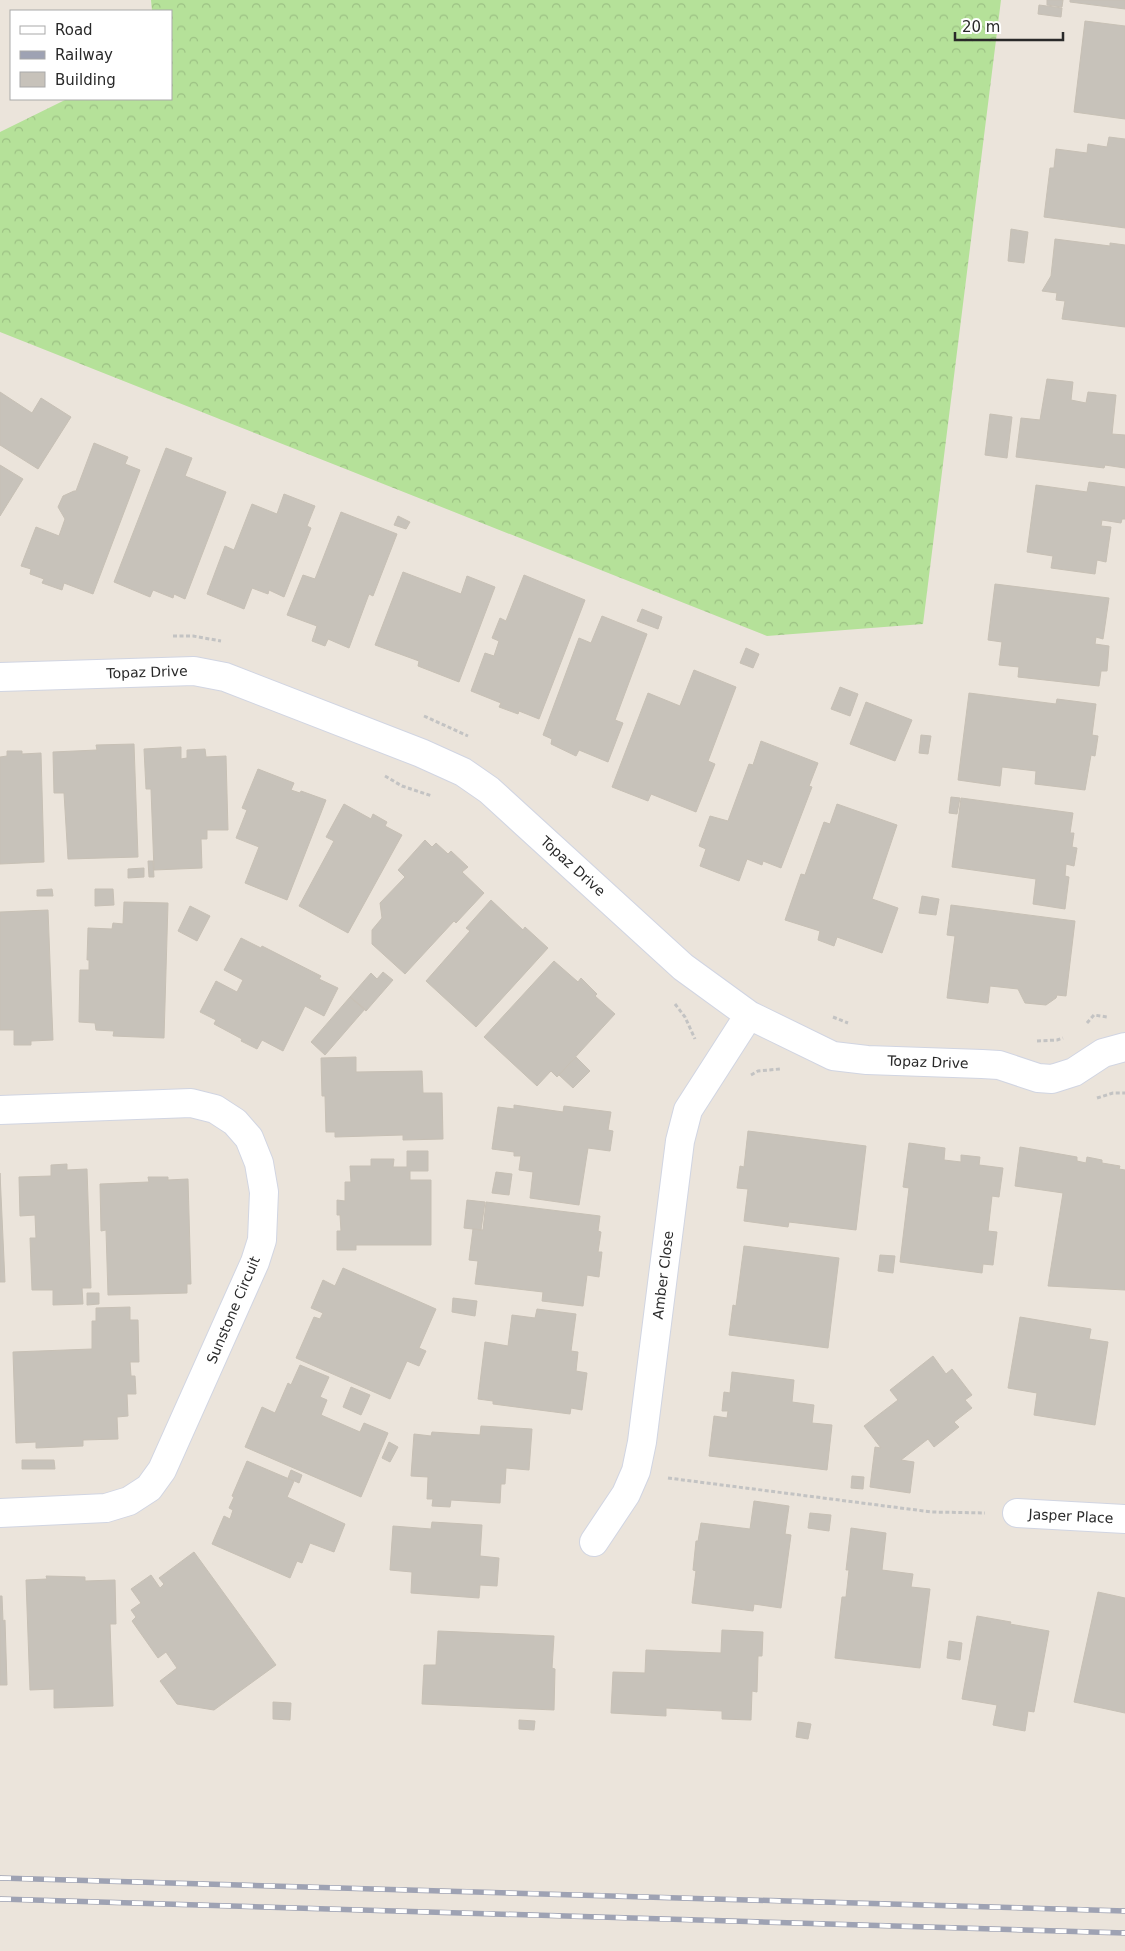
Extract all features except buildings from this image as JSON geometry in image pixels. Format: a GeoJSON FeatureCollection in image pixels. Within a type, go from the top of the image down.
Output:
{"type":"FeatureCollection","features":[{"type":"Feature","properties":{"kind":"street","name":"Topaz Drive"},"geometry":{"type":"LineString","coordinates":[[0,677],[194,670],[225,677],[463,772],[489,790],[683,967],[749,1015],[833,1056],[867,1060],[991,1064],[1038,1078],[1052,1078],[1074,1072],[1103,1053],[1125,1047]]}},
{"type":"Feature","properties":{"kind":"street","name":"Amber Close"},"geometry":{"type":"LineString","coordinates":[[594,1542],[626,1494],[636,1471],[642,1442],[680,1141],[688,1110],[749,1015]]}},
{"type":"Feature","properties":{"kind":"street","name":"Sunstone Circuit"},"geometry":{"type":"LineString","coordinates":[[0,1110],[191,1103],[215,1110],[234,1122],[249,1138],[260,1163],[264,1192],[262,1240],[255,1262],[162,1470],[149,1488],[129,1501],[106,1508],[0,1512]]}},
{"type":"Feature","properties":{"kind":"street","name":"Jasper Place"},"geometry":{"type":"LineString","coordinates":[[1017,1513],[1125,1519]]}},
{"type":"Feature","properties":{"kind":"path"},"geometry":{"type":"LineString","coordinates":[[380,774],[402,786],[440,798]]}},
{"type":"Feature","properties":{"kind":"path"},"geometry":{"type":"LineString","coordinates":[[674,1003],[685,1017],[694,1034],[696,1046],[745,1080],[758,1071],[774,1068],[784,1069]]}},
{"type":"Feature","properties":{"kind":"path"},"geometry":{"type":"LineString","coordinates":[[1089,1101],[1113,1093],[1125,1092]]}},
{"type":"Feature","properties":{"kind":"path"},"geometry":{"type":"LineString","coordinates":[[636,1471],[658,1477],[932,1512],[1017,1513]]}},
{"type":"Feature","properties":{"kind":"green space"},"geometry":{"type":"Polygon","coordinates":[[[151,0],[1001,0],[923,624],[767,636],[0,332],[0,132],[65,100],[172,100],[172,10],[152,10],[151,0]]]}},
{"type":"Feature","properties":{"kind":"railway"},"geometry":{"type":"LineString","coordinates":[[0,1878],[1125,1911]]}},
{"type":"Feature","properties":{"kind":"railway"},"geometry":{"type":"LineString","coordinates":[[0,1899],[1125,1933]]}}]}
